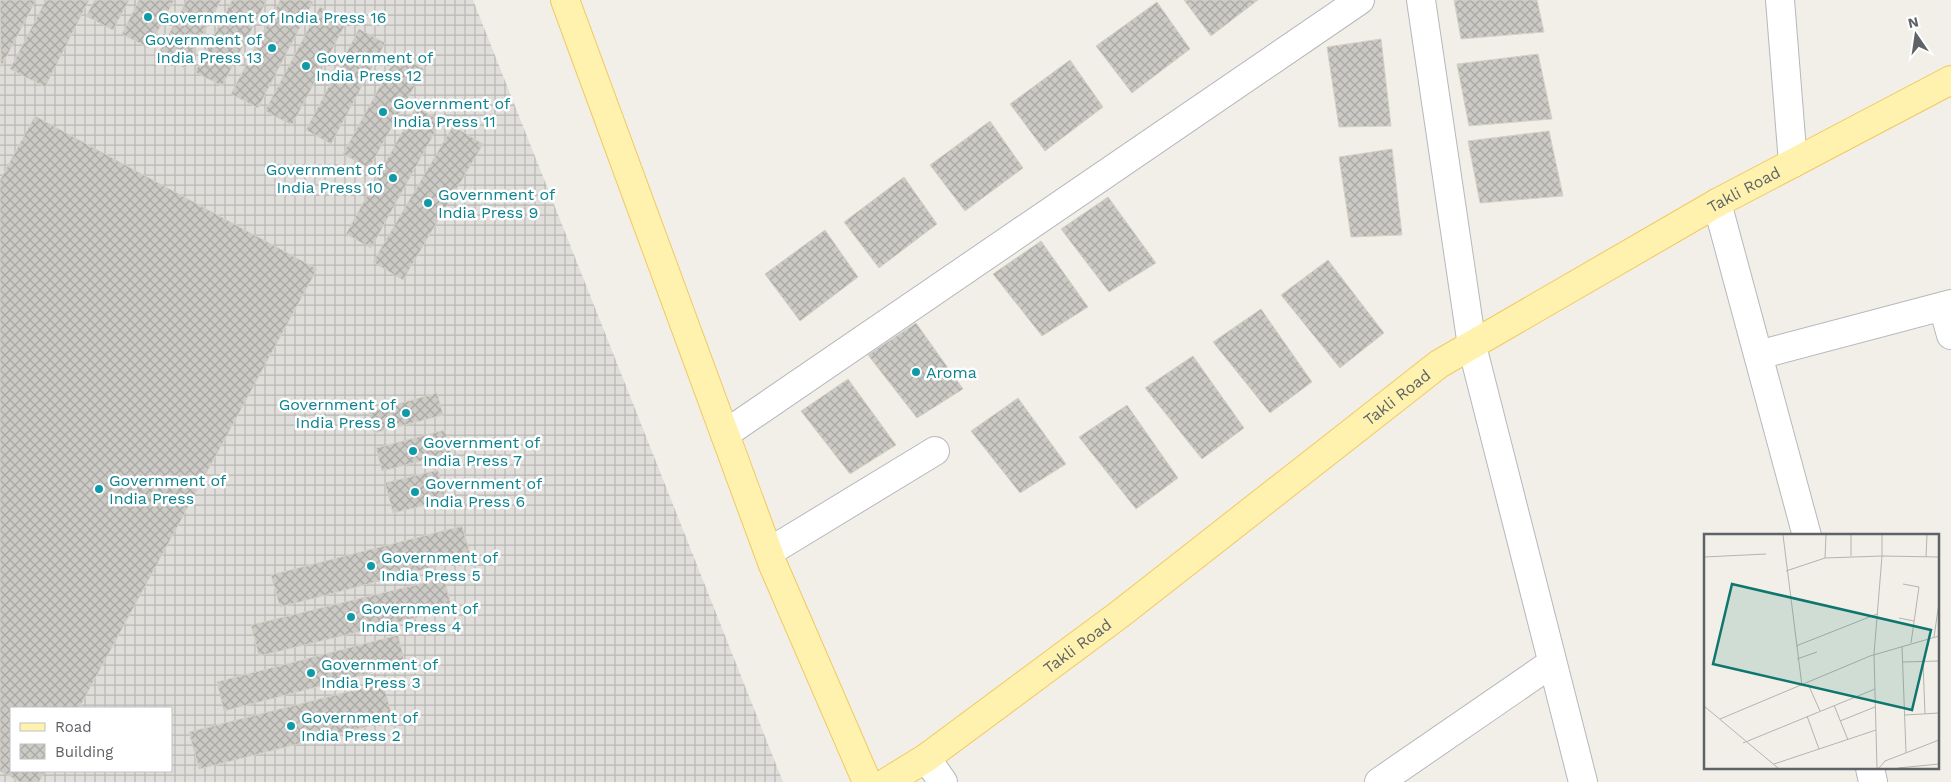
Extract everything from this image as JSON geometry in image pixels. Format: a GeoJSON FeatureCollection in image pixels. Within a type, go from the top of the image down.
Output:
{"type":"FeatureCollection","features":[{"type":"Feature","properties":{"kind":"main road"},"geometry":{"type":"LineString","coordinates":[[565,0],[768,552],[867,782]]}},
{"type":"Feature","properties":{"kind":"main road","name":"Takli Road"},"geometry":{"type":"LineString","coordinates":[[887,782],[926,758],[1120,614],[1439,364],[1717,203],[1951,80]]}},
{"type":"Feature","properties":{"kind":"street"},"geometry":{"type":"LineString","coordinates":[[725,434],[1360,0]]}},
{"type":"Feature","properties":{"kind":"street"},"geometry":{"type":"LineString","coordinates":[[1421,0],[1472,346],[1583,782]]}},
{"type":"Feature","properties":{"kind":"street"},"geometry":{"type":"LineString","coordinates":[[1780,0],[1793,163]]}},
{"type":"Feature","properties":{"kind":"street"},"geometry":{"type":"LineString","coordinates":[[1717,203],[1806,534]]}},
{"type":"Feature","properties":{"kind":"street"},"geometry":{"type":"LineString","coordinates":[[1758,355],[1947,305],[1951,335]]}},
{"type":"Feature","properties":{"kind":"street"},"geometry":{"type":"LineString","coordinates":[[768,552],[935,451]]}},
{"type":"Feature","properties":{"kind":"street"},"geometry":{"type":"LineString","coordinates":[[1379,782],[1552,663]]}},
{"type":"Feature","properties":{"kind":"street"},"geometry":{"type":"LineString","coordinates":[[926,758],[943,782]]}},
{"type":"Feature","properties":{"kind":"shaded area","name":"Government of India Press"},"geometry":{"type":"Polygon","coordinates":[[[0,0],[473,0],[783,782],[0,782],[0,0]]]}},
{"type":"Feature","properties":{"kind":"building"},"geometry":{"type":"Polygon","coordinates":[[[1,0],[36,0],[1,67],[0,3],[1,0]]]}},
{"type":"Feature","properties":{"kind":"building"},"geometry":{"type":"Polygon","coordinates":[[[46,0],[89,0],[45,87],[10,69],[46,0]]]}},
{"type":"Feature","properties":{"kind":"building"},"geometry":{"type":"Polygon","coordinates":[[[95,0],[129,0],[113,30],[86,16],[95,0]]]}},
{"type":"Feature","properties":{"kind":"building","name":"Government of India Press 16"},"geometry":{"type":"Polygon","coordinates":[[[139,0],[174,0],[149,48],[122,34],[139,0]]]}},
{"type":"Feature","properties":{"kind":"building"},"geometry":{"type":"Polygon","coordinates":[[[187,0],[221,0],[185,68],[158,54],[187,0]]]}},
{"type":"Feature","properties":{"kind":"building"},"geometry":{"type":"Polygon","coordinates":[[[232,0],[267,0],[222,86],[195,72],[232,0]]]}},
{"type":"Feature","properties":{"kind":"building","name":"Government of India Press 13"},"geometry":{"type":"Polygon","coordinates":[[[280,0],[309,0],[313,2],[258,108],[231,94],[280,0]]]}},
{"type":"Feature","properties":{"kind":"building"},"geometry":{"type":"Polygon","coordinates":[[[1184,0],[1258,0],[1211,36],[1184,0]]]}},
{"type":"Feature","properties":{"kind":"building"},"geometry":{"type":"Polygon","coordinates":[[[1454,0],[1537,0],[1544,32],[1461,39],[1454,0]]]}},
{"type":"Feature","properties":{"kind":"building"},"geometry":{"type":"Polygon","coordinates":[[[1157,2],[1190,49],[1132,93],[1096,46],[1157,2]]]}},
{"type":"Feature","properties":{"kind":"building","name":"Government of India Press 12"},"geometry":{"type":"Polygon","coordinates":[[[320,7],[347,21],[292,125],[265,111],[320,7]]]}},
{"type":"Feature","properties":{"kind":"building","name":"Government of India Press 12"},"geometry":{"type":"Polygon","coordinates":[[[359,29],[385,43],[331,144],[306,130],[359,29]]]}},
{"type":"Feature","properties":{"kind":"building"},"geometry":{"type":"Polygon","coordinates":[[[1381,39],[1391,126],[1339,127],[1327,47],[1381,39]]]}},
{"type":"Feature","properties":{"kind":"building"},"geometry":{"type":"Polygon","coordinates":[[[1538,54],[1552,119],[1469,126],[1457,64],[1538,54]]]}},
{"type":"Feature","properties":{"kind":"building","name":"Government of India Press 11"},"geometry":{"type":"Polygon","coordinates":[[[397,55],[424,69],[369,168],[343,154],[397,55]]]}},
{"type":"Feature","properties":{"kind":"building"},"geometry":{"type":"Polygon","coordinates":[[[1070,60],[1103,107],[1045,151],[1010,104],[1070,60]]]}},
{"type":"Feature","properties":{"kind":"building","name":"Government of India Press 10"},"geometry":{"type":"Polygon","coordinates":[[[416,107],[441,121],[371,248],[346,234],[416,107]]]}},
{"type":"Feature","properties":{"kind":"building","name":"Government of India Press"},"geometry":{"type":"Polygon","coordinates":[[[35,116],[317,269],[80,707],[10,707],[10,772],[44,772],[39,782],[20,782],[0,771],[0,180],[35,116]]]}},
{"type":"Feature","properties":{"kind":"building"},"geometry":{"type":"Polygon","coordinates":[[[990,121],[1023,168],[965,211],[930,165],[990,121]]]}},
{"type":"Feature","properties":{"kind":"building","name":"Government of India Press 9"},"geometry":{"type":"Polygon","coordinates":[[[453,126],[483,144],[403,280],[373,262],[453,126]]]}},
{"type":"Feature","properties":{"kind":"building"},"geometry":{"type":"Polygon","coordinates":[[[1549,131],[1563,196],[1480,203],[1468,141],[1549,131]]]}},
{"type":"Feature","properties":{"kind":"building"},"geometry":{"type":"Polygon","coordinates":[[[1392,149],[1402,235],[1351,237],[1339,157],[1392,149]]]}},
{"type":"Feature","properties":{"kind":"building"},"geometry":{"type":"Polygon","coordinates":[[[904,177],[937,224],[879,268],[844,222],[904,177]]]}},
{"type":"Feature","properties":{"kind":"building"},"geometry":{"type":"Polygon","coordinates":[[[1108,197],[1156,263],[1109,292],[1061,229],[1108,197]]]}},
{"type":"Feature","properties":{"kind":"building"},"geometry":{"type":"Polygon","coordinates":[[[825,230],[858,277],[800,321],[765,274],[825,230]]]}},
{"type":"Feature","properties":{"kind":"building"},"geometry":{"type":"Polygon","coordinates":[[[1041,241],[1088,307],[1042,336],[993,274],[1041,241]]]}},
{"type":"Feature","properties":{"kind":"building"},"geometry":{"type":"Polygon","coordinates":[[[1328,260],[1384,333],[1340,368],[1281,295],[1328,260]]]}},
{"type":"Feature","properties":{"kind":"building"},"geometry":{"type":"Polygon","coordinates":[[[1261,309],[1312,382],[1270,413],[1213,342],[1261,309]]]}},
{"type":"Feature","properties":{"kind":"building","name":"Aroma"},"geometry":{"type":"Polygon","coordinates":[[[916,323],[963,389],[917,418],[868,355],[916,323]]]}},
{"type":"Feature","properties":{"kind":"building"},"geometry":{"type":"Polygon","coordinates":[[[1193,356],[1244,428],[1202,459],[1145,388],[1193,356]]]}},
{"type":"Feature","properties":{"kind":"building"},"geometry":{"type":"Polygon","coordinates":[[[848,379],[896,445],[850,474],[801,411],[848,379]]]}},
{"type":"Feature","properties":{"kind":"building","name":"Government of India Press 8"},"geometry":{"type":"Polygon","coordinates":[[[437,393],[443,415],[374,433],[369,412],[437,393]]]}},
{"type":"Feature","properties":{"kind":"building"},"geometry":{"type":"Polygon","coordinates":[[[1018,398],[1066,464],[1020,493],[971,431],[1018,398]]]}},
{"type":"Feature","properties":{"kind":"building"},"geometry":{"type":"Polygon","coordinates":[[[1127,405],[1178,478],[1136,509],[1079,437],[1127,405]]]}},
{"type":"Feature","properties":{"kind":"building","name":"Government of India Press 7"},"geometry":{"type":"Polygon","coordinates":[[[445,430],[451,453],[382,471],[376,448],[445,430]]]}},
{"type":"Feature","properties":{"kind":"building","name":"Government of India Press 6"},"geometry":{"type":"Polygon","coordinates":[[[438,470],[446,500],[393,513],[385,483],[438,470]]]}},
{"type":"Feature","properties":{"kind":"building","name":"Government of India Press 5"},"geometry":{"type":"Polygon","coordinates":[[[462,526],[471,557],[280,607],[271,575],[462,526]]]}},
{"type":"Feature","properties":{"kind":"building","name":"Government of India Press 4"},"geometry":{"type":"Polygon","coordinates":[[[444,578],[452,609],[259,656],[251,625],[444,578]]]}},
{"type":"Feature","properties":{"kind":"building","name":"Government of India Press 3"},"geometry":{"type":"Polygon","coordinates":[[[398,635],[405,664],[224,711],[217,682],[398,635]]]}},
{"type":"Feature","properties":{"kind":"building","name":"Government of India Press 2"},"geometry":{"type":"Polygon","coordinates":[[[383,683],[393,720],[199,769],[189,732],[383,683]]]}},
{"type":"Feature","properties":{"kind":"place","name":"Government of India Press 16"},"geometry":{"type":"Point","coordinates":[148,17]}},
{"type":"Feature","properties":{"kind":"place","name":"Government of India Press 13"},"geometry":{"type":"Point","coordinates":[272,48]}},
{"type":"Feature","properties":{"kind":"place","name":"Government of India Press 12"},"geometry":{"type":"Point","coordinates":[306,66]}},
{"type":"Feature","properties":{"kind":"place","name":"Government of India Press 11"},"geometry":{"type":"Point","coordinates":[383,112]}},
{"type":"Feature","properties":{"kind":"place","name":"Government of India Press 10"},"geometry":{"type":"Point","coordinates":[393,178]}},
{"type":"Feature","properties":{"kind":"place","name":"Government of India Press 9"},"geometry":{"type":"Point","coordinates":[428,203]}},
{"type":"Feature","properties":{"kind":"place","name":"Aroma"},"geometry":{"type":"Point","coordinates":[916,372]}},
{"type":"Feature","properties":{"kind":"place","name":"Government of India Press 8"},"geometry":{"type":"Point","coordinates":[406,413]}},
{"type":"Feature","properties":{"kind":"place","name":"Government of India Press 7"},"geometry":{"type":"Point","coordinates":[413,451]}},
{"type":"Feature","properties":{"kind":"place","name":"Government of India Press"},"geometry":{"type":"Point","coordinates":[99,489]}},
{"type":"Feature","properties":{"kind":"place","name":"Government of India Press 6"},"geometry":{"type":"Point","coordinates":[415,492]}},
{"type":"Feature","properties":{"kind":"place","name":"Government of India Press 5"},"geometry":{"type":"Point","coordinates":[371,566]}},
{"type":"Feature","properties":{"kind":"place","name":"Government of India Press 4"},"geometry":{"type":"Point","coordinates":[351,617]}},
{"type":"Feature","properties":{"kind":"place","name":"Government of India Press 3"},"geometry":{"type":"Point","coordinates":[311,673]}},
{"type":"Feature","properties":{"kind":"place","name":"Government of India Press 2"},"geometry":{"type":"Point","coordinates":[291,726]}}]}
